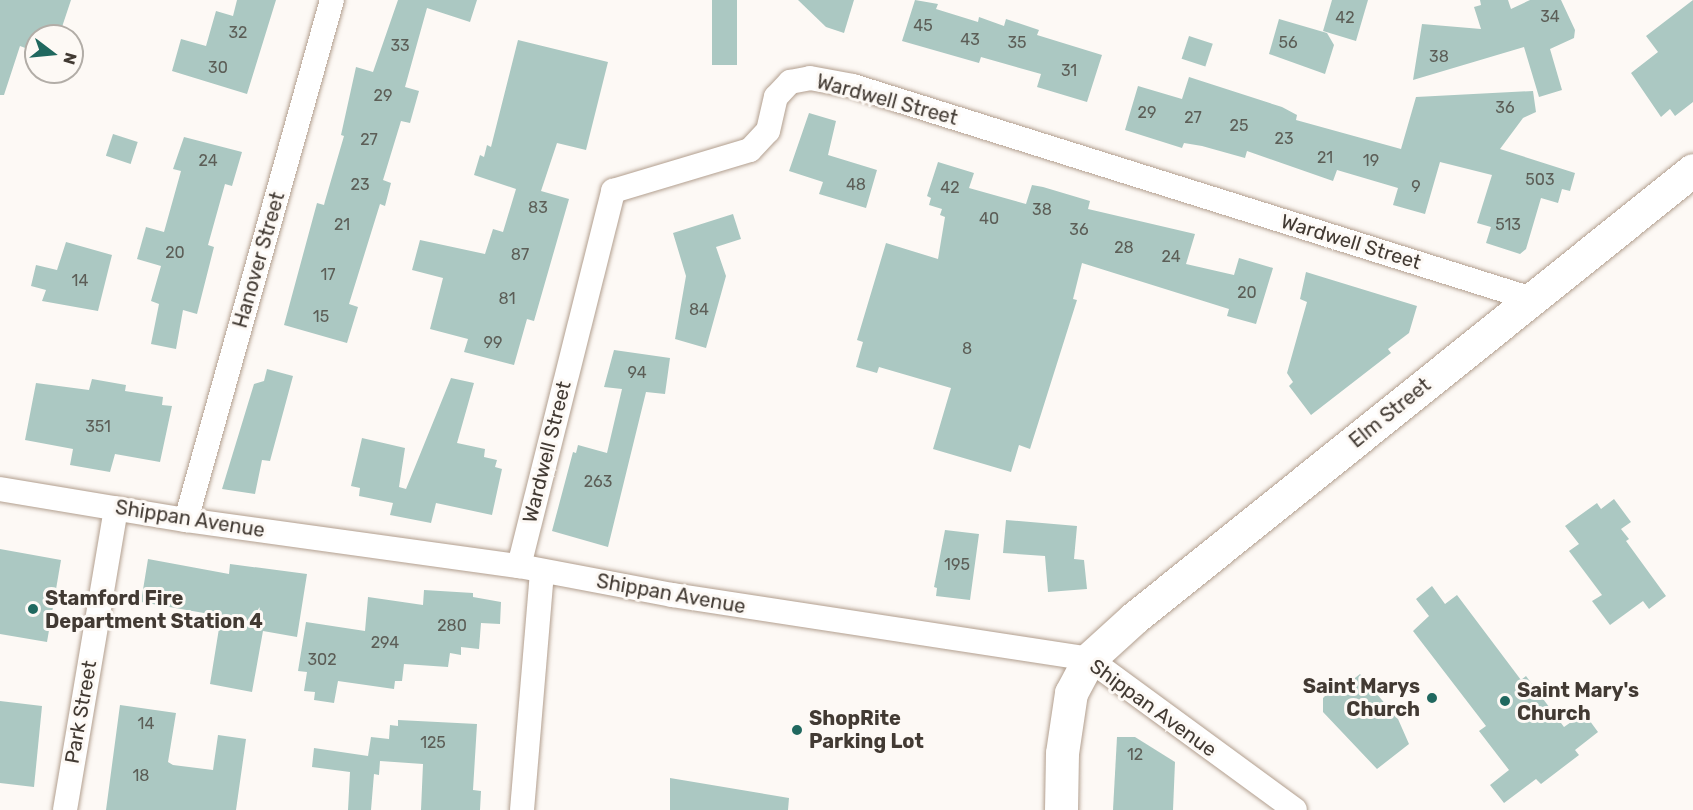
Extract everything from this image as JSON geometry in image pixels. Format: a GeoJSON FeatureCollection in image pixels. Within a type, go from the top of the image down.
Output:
{"type":"FeatureCollection","features":[{"type":"Feature","properties":{"kind":"main road","name":"Elm Street"},"geometry":{"type":"LineString","coordinates":[[1061,810],[1062,753],[1071,693],[1089,659],[1134,618],[1693,170]]}},
{"type":"Feature","properties":{"kind":"street","name":"Hanover Street"},"geometry":{"type":"LineString","coordinates":[[186,520],[332,0]]}},
{"type":"Feature","properties":{"kind":"street","name":"Wardwell Street"},"geometry":{"type":"LineString","coordinates":[[519,566],[613,191],[750,150],[768,131],[776,97],[790,82],[810,78],[853,86],[1532,298]]}},
{"type":"Feature","properties":{"kind":"street","name":"Shippan Avenue"},"geometry":{"type":"LineString","coordinates":[[0,489],[186,520],[519,566],[542,572],[1089,659],[1295,810]]}},
{"type":"Feature","properties":{"kind":"street","name":"Park Street"},"geometry":{"type":"LineString","coordinates":[[64,810],[116,508]]}},
{"type":"Feature","properties":{"kind":"street"},"geometry":{"type":"LineString","coordinates":[[522,810],[542,572]]}},
{"type":"Feature","properties":{"kind":"building"},"geometry":{"type":"Polygon","coordinates":[[[0,0],[71,0],[63,24],[24,24],[24,48],[20,46],[4,95],[0,95],[0,0]]]}},
{"type":"Feature","properties":{"kind":"building"},"geometry":{"type":"Polygon","coordinates":[[[237,0],[276,0],[247,94],[172,71],[181,39],[206,46],[216,11],[233,16],[237,0]]]}},
{"type":"Feature","properties":{"kind":"building"},"geometry":{"type":"Polygon","coordinates":[[[398,0],[477,0],[470,22],[427,8],[405,87],[419,91],[410,123],[401,121],[383,180],[391,183],[385,206],[380,204],[349,304],[358,307],[347,343],[284,325],[317,203],[324,205],[344,136],[341,135],[356,67],[373,72],[398,0]]]}},
{"type":"Feature","properties":{"kind":"building"},"geometry":{"type":"Polygon","coordinates":[[[712,0],[737,0],[737,65],[712,65],[712,0]]]}},
{"type":"Feature","properties":{"kind":"building"},"geometry":{"type":"Polygon","coordinates":[[[798,0],[854,0],[844,33],[826,27],[798,0]]]}},
{"type":"Feature","properties":{"kind":"building"},"geometry":{"type":"Polygon","coordinates":[[[915,0],[938,4],[936,9],[978,22],[979,17],[1004,26],[1006,19],[1039,30],[1037,35],[1102,55],[1087,102],[1037,87],[1041,74],[981,57],[979,63],[902,41],[915,0]]]}},
{"type":"Feature","properties":{"kind":"building"},"geometry":{"type":"Polygon","coordinates":[[[1332,0],[1368,0],[1356,41],[1323,31],[1332,0]]]}},
{"type":"Feature","properties":{"kind":"building"},"geometry":{"type":"Polygon","coordinates":[[[1480,0],[1508,0],[1511,9],[1530,0],[1561,0],[1575,30],[1574,38],[1550,49],[1562,90],[1539,97],[1524,47],[1413,80],[1422,24],[1481,29],[1474,7],[1481,5],[1480,0]]]}},
{"type":"Feature","properties":{"kind":"building"},"geometry":{"type":"Polygon","coordinates":[[[1693,0],[1693,102],[1675,116],[1670,109],[1661,117],[1631,73],[1658,52],[1646,36],[1693,0]]]}},
{"type":"Feature","properties":{"kind":"building"},"geometry":{"type":"Polygon","coordinates":[[[1279,19],[1327,33],[1334,45],[1325,74],[1269,54],[1279,19]]]}},
{"type":"Feature","properties":{"kind":"building"},"geometry":{"type":"Polygon","coordinates":[[[1189,36],[1213,44],[1205,67],[1182,59],[1189,36]]]}},
{"type":"Feature","properties":{"kind":"building"},"geometry":{"type":"Polygon","coordinates":[[[518,40],[608,62],[586,150],[557,143],[541,191],[569,199],[534,321],[527,319],[514,365],[464,352],[468,339],[430,329],[443,278],[412,270],[420,240],[485,254],[493,229],[503,232],[516,189],[474,175],[480,155],[484,157],[487,145],[491,147],[518,40]]]}},
{"type":"Feature","properties":{"kind":"building"},"geometry":{"type":"Polygon","coordinates":[[[1189,77],[1282,107],[1297,115],[1296,120],[1401,149],[1416,97],[1533,91],[1536,112],[1523,118],[1500,149],[1575,173],[1570,191],[1562,189],[1558,203],[1541,198],[1526,249],[1520,254],[1486,243],[1491,227],[1477,223],[1492,175],[1440,162],[1425,214],[1393,205],[1398,188],[1337,170],[1333,181],[1247,151],[1245,158],[1184,143],[1182,148],[1125,130],[1138,86],[1182,99],[1189,77]]]}},
{"type":"Feature","properties":{"kind":"building"},"geometry":{"type":"Polygon","coordinates":[[[809,113],[836,121],[828,155],[877,170],[866,208],[819,194],[823,182],[789,171],[809,113]]]}},
{"type":"Feature","properties":{"kind":"building"},"geometry":{"type":"Polygon","coordinates":[[[113,134],[138,142],[131,164],[106,156],[113,134]]]}},
{"type":"Feature","properties":{"kind":"building"},"geometry":{"type":"Polygon","coordinates":[[[184,137],[242,152],[232,186],[225,184],[208,245],[214,247],[197,314],[183,310],[176,349],[151,344],[159,304],[151,301],[161,266],[137,259],[146,227],[164,232],[181,171],[173,169],[184,137]]]}},
{"type":"Feature","properties":{"kind":"building"},"geometry":{"type":"Polygon","coordinates":[[[938,162],[974,173],[969,188],[1026,204],[1032,185],[1090,201],[1088,209],[1195,234],[1186,264],[1234,275],[1239,258],[1273,268],[1256,324],[1227,316],[1229,309],[1082,263],[1073,299],[1077,300],[1030,449],[1019,445],[1011,472],[933,449],[951,388],[879,367],[877,373],[856,367],[863,342],[857,340],[886,243],[938,259],[945,217],[940,215],[942,209],[929,205],[931,198],[927,196],[938,162]]]}},
{"type":"Feature","properties":{"kind":"building"},"geometry":{"type":"Polygon","coordinates":[[[733,214],[741,239],[716,247],[726,276],[706,348],[675,339],[686,276],[673,233],[733,214]]]}},
{"type":"Feature","properties":{"kind":"building"},"geometry":{"type":"Polygon","coordinates":[[[66,242],[112,255],[98,311],[42,301],[46,290],[31,286],[36,265],[57,270],[66,242]]]}},
{"type":"Feature","properties":{"kind":"building"},"geometry":{"type":"Polygon","coordinates":[[[1306,272],[1417,306],[1409,333],[1388,349],[1391,353],[1311,415],[1289,386],[1293,382],[1287,373],[1307,302],[1300,299],[1306,272]]]}},
{"type":"Feature","properties":{"kind":"building"},"geometry":{"type":"Polygon","coordinates":[[[614,350],[670,358],[665,394],[646,392],[608,547],[552,531],[573,452],[576,453],[578,445],[607,453],[622,389],[604,387],[614,350]]]}},
{"type":"Feature","properties":{"kind":"building"},"geometry":{"type":"Polygon","coordinates":[[[267,369],[293,376],[270,461],[262,460],[255,494],[222,489],[254,384],[264,381],[267,369]]]}},
{"type":"Feature","properties":{"kind":"building"},"geometry":{"type":"Polygon","coordinates":[[[451,378],[474,383],[457,443],[485,449],[484,457],[497,460],[495,467],[502,469],[492,515],[436,503],[431,523],[390,515],[393,503],[359,496],[360,488],[351,486],[362,438],[405,448],[399,487],[406,489],[451,378]]]}},
{"type":"Feature","properties":{"kind":"building"},"geometry":{"type":"Polygon","coordinates":[[[92,379],[126,385],[125,391],[163,397],[162,405],[172,406],[160,462],[115,454],[110,472],[70,465],[73,449],[25,440],[36,383],[89,390],[92,379]]]}},
{"type":"Feature","properties":{"kind":"building"},"geometry":{"type":"Polygon","coordinates":[[[1614,499],[1631,522],[1621,529],[1629,539],[1626,541],[1666,596],[1649,609],[1643,601],[1610,625],[1592,601],[1602,595],[1569,551],[1579,544],[1565,526],[1597,503],[1601,509],[1614,499]]]}},
{"type":"Feature","properties":{"kind":"building"},"geometry":{"type":"Polygon","coordinates":[[[1006,520],[1077,526],[1074,559],[1084,560],[1087,589],[1048,592],[1045,556],[1003,553],[1006,520]]]}},
{"type":"Feature","properties":{"kind":"building"},"geometry":{"type":"Polygon","coordinates":[[[945,530],[979,534],[970,600],[936,596],[937,588],[934,587],[945,530]]]}},
{"type":"Feature","properties":{"kind":"building"},"geometry":{"type":"Polygon","coordinates":[[[0,549],[61,560],[47,642],[0,634],[0,549]]]}},
{"type":"Feature","properties":{"kind":"building"},"geometry":{"type":"Polygon","coordinates":[[[148,559],[229,574],[230,564],[307,574],[297,637],[263,631],[252,692],[210,684],[221,616],[141,602],[148,559]]]}},
{"type":"Feature","properties":{"kind":"building","name":"Saint Mary's Church"},"geometry":{"type":"Polygon","coordinates":[[[1432,586],[1445,604],[1457,595],[1521,680],[1526,676],[1564,727],[1584,713],[1598,732],[1575,750],[1579,755],[1541,784],[1536,779],[1504,803],[1490,785],[1509,770],[1479,731],[1486,726],[1413,631],[1429,616],[1416,599],[1432,586]]]}},
{"type":"Feature","properties":{"kind":"building"},"geometry":{"type":"Polygon","coordinates":[[[424,590],[473,593],[473,597],[501,602],[500,624],[481,623],[479,649],[461,647],[461,655],[450,653],[448,667],[404,664],[402,681],[395,681],[394,689],[338,681],[334,703],[314,700],[315,692],[304,691],[307,672],[298,671],[306,622],[365,631],[368,597],[423,605],[424,590]]]}},
{"type":"Feature","properties":{"kind":"building"},"geometry":{"type":"Polygon","coordinates":[[[1360,674],[1398,719],[1409,744],[1377,769],[1323,712],[1323,698],[1337,684],[1341,689],[1360,674]]]}},
{"type":"Feature","properties":{"kind":"building"},"geometry":{"type":"Polygon","coordinates":[[[0,701],[42,706],[34,787],[0,783],[0,701]]]}},
{"type":"Feature","properties":{"kind":"building"},"geometry":{"type":"Polygon","coordinates":[[[120,705],[176,713],[168,762],[173,765],[213,770],[218,735],[246,739],[236,810],[106,810],[120,705]]]}},
{"type":"Feature","properties":{"kind":"building"},"geometry":{"type":"Polygon","coordinates":[[[398,720],[477,724],[473,790],[481,791],[480,810],[421,810],[423,764],[380,761],[379,775],[374,774],[371,810],[348,810],[350,772],[312,767],[314,748],[368,756],[371,737],[389,739],[390,725],[398,726],[398,720]]]}},
{"type":"Feature","properties":{"kind":"building"},"geometry":{"type":"Polygon","coordinates":[[[1117,737],[1135,737],[1175,762],[1173,810],[1113,810],[1117,737]]]}},
{"type":"Feature","properties":{"kind":"building"},"geometry":{"type":"Polygon","coordinates":[[[670,778],[789,798],[788,810],[670,810],[670,778]]]}},
{"type":"Feature","properties":{"kind":"place","name":"Stamford Fire Department Station 4"},"geometry":{"type":"Point","coordinates":[33,609]}},
{"type":"Feature","properties":{"kind":"place","name":"Saint Marys Church"},"geometry":{"type":"Point","coordinates":[1432,698]}},
{"type":"Feature","properties":{"kind":"place","name":"Saint Mary's Church"},"geometry":{"type":"Point","coordinates":[1505,701]}},
{"type":"Feature","properties":{"kind":"place","name":"ShopRite Parking Lot"},"geometry":{"type":"Point","coordinates":[797,730]}}]}
